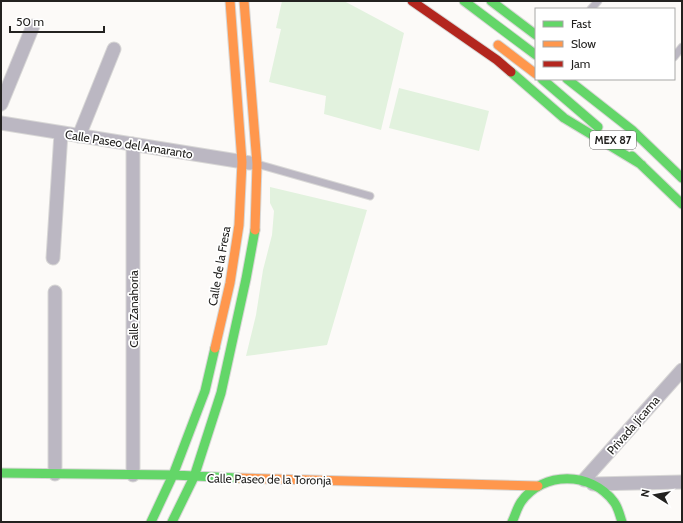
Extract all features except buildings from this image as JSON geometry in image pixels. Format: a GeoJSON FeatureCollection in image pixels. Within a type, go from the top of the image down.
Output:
{"type":"FeatureCollection","features":[{"type":"Feature","properties":{"kind":"street","name":"Calle de la Fresa"},"geometry":{"type":"LineString","coordinates":[[151,522],[173,475],[205,390],[230,283],[239,225],[242,162],[230,1]]}},
{"type":"Feature","properties":{"kind":"street"},"geometry":{"type":"LineString","coordinates":[[172,522],[194,477],[221,393],[246,279],[255,228],[257,164],[244,1]]}},
{"type":"Feature","properties":{"kind":"street"},"geometry":{"type":"LineString","coordinates":[[412,1],[497,60],[564,118],[642,165]]}},
{"type":"Feature","properties":{"kind":"street"},"geometry":{"type":"LineString","coordinates":[[464,1],[535,54]]}},
{"type":"Feature","properties":{"kind":"street"},"geometry":{"type":"LineString","coordinates":[[497,3],[535,34]]}},
{"type":"Feature","properties":{"kind":"street"},"geometry":{"type":"LineString","coordinates":[[1,104],[33,26]]}},
{"type":"Feature","properties":{"kind":"street"},"geometry":{"type":"LineString","coordinates":[[493,41],[524,63],[535,73]]}},
{"type":"Feature","properties":{"kind":"street"},"geometry":{"type":"LineString","coordinates":[[79,136],[114,49]]}},
{"type":"Feature","properties":{"kind":"street","name":"MEX 87"},"geometry":{"type":"LineString","coordinates":[[543,80],[642,165],[682,204]]}},
{"type":"Feature","properties":{"kind":"street","name":"MEX 87"},"geometry":{"type":"LineString","coordinates":[[568,80],[632,130],[682,178]]}},
{"type":"Feature","properties":{"kind":"street"},"geometry":{"type":"LineString","coordinates":[[610,101],[632,130]]}},
{"type":"Feature","properties":{"kind":"street","name":"Calle Paseo del Amaranto"},"geometry":{"type":"LineString","coordinates":[[1,123],[257,164]]}},
{"type":"Feature","properties":{"kind":"street"},"geometry":{"type":"LineString","coordinates":[[53,258],[61,133]]}},
{"type":"Feature","properties":{"kind":"street","name":"Calle Zanahoria"},"geometry":{"type":"LineString","coordinates":[[133,144],[133,475]]}},
{"type":"Feature","properties":{"kind":"street"},"geometry":{"type":"LineString","coordinates":[[55,292],[55,474]]}},
{"type":"Feature","properties":{"kind":"street","name":"Privada Jícama"},"geometry":{"type":"LineString","coordinates":[[589,482],[682,370]]}},
{"type":"Feature","properties":{"kind":"street","name":"Calle Paseo de la Toronja"},"geometry":{"type":"LineString","coordinates":[[1,473],[173,475],[194,477],[538,486]]}},
{"type":"Feature","properties":{"kind":"street"},"geometry":{"type":"LineString","coordinates":[[512,522],[517,508],[523,499],[546,481],[565,477],[589,482],[682,482]]}},
{"type":"Feature","properties":{"kind":"street"},"geometry":{"type":"LineString","coordinates":[[589,482],[603,490],[611,498],[617,507],[622,522]]}},
{"type":"Feature","properties":{"kind":"lane"},"geometry":{"type":"LineString","coordinates":[[675,56],[682,47]]}},
{"type":"Feature","properties":{"kind":"lane"},"geometry":{"type":"LineString","coordinates":[[257,164],[370,196]]}},
{"type":"Feature","properties":{"kind":"green space"},"geometry":{"type":"Polygon","coordinates":[[[282,1],[344,1],[404,33],[381,130],[324,114],[326,96],[269,82],[281,29],[276,28],[282,1]]]}},
{"type":"Feature","properties":{"kind":"green space"},"geometry":{"type":"Polygon","coordinates":[[[399,88],[489,111],[479,151],[389,128],[399,88]]]}},
{"type":"Feature","properties":{"kind":"green space"},"geometry":{"type":"Polygon","coordinates":[[[270,187],[367,210],[327,345],[246,356],[256,315],[263,270],[272,235],[274,211],[270,203],[270,187]]]}},
{"type":"Feature","properties":{"kind":"traffic: fast"},"geometry":{"type":"LineString","coordinates":[[464,1],[535,54]]}},
{"type":"Feature","properties":{"kind":"traffic: fast"},"geometry":{"type":"LineString","coordinates":[[491,1],[535,34]]}},
{"type":"Feature","properties":{"kind":"traffic: fast"},"geometry":{"type":"LineString","coordinates":[[511,72],[564,118],[642,165]]}},
{"type":"Feature","properties":{"kind":"traffic: fast"},"geometry":{"type":"LineString","coordinates":[[543,80],[598,127]]}},
{"type":"Feature","properties":{"kind":"traffic: fast"},"geometry":{"type":"LineString","coordinates":[[568,80],[632,130],[682,178]]}},
{"type":"Feature","properties":{"kind":"traffic: fast"},"geometry":{"type":"LineString","coordinates":[[632,156],[682,204]]}},
{"type":"Feature","properties":{"kind":"traffic: fast"},"geometry":{"type":"LineString","coordinates":[[172,522],[194,477],[221,393],[255,230]]}},
{"type":"Feature","properties":{"kind":"traffic: fast"},"geometry":{"type":"LineString","coordinates":[[151,522],[173,475],[205,391],[215,348]]}},
{"type":"Feature","properties":{"kind":"traffic: fast"},"geometry":{"type":"LineString","coordinates":[[1,473],[173,475],[238,478]]}},
{"type":"Feature","properties":{"kind":"traffic: fast"},"geometry":{"type":"LineString","coordinates":[[512,522],[518,507],[530,492],[554,480],[567,479],[580,480],[593,485],[604,492],[614,502],[622,522]]}},
{"type":"Feature","properties":{"kind":"traffic: slow"},"geometry":{"type":"LineString","coordinates":[[215,348],[230,283],[239,225],[242,162],[230,1]]}},
{"type":"Feature","properties":{"kind":"traffic: slow"},"geometry":{"type":"LineString","coordinates":[[244,1],[257,164],[255,230]]}},
{"type":"Feature","properties":{"kind":"traffic: slow"},"geometry":{"type":"LineString","coordinates":[[498,45],[535,73]]}},
{"type":"Feature","properties":{"kind":"traffic: slow"},"geometry":{"type":"LineString","coordinates":[[238,478],[538,486]]}},
{"type":"Feature","properties":{"kind":"traffic: jam"},"geometry":{"type":"LineString","coordinates":[[412,1],[497,60],[511,72]]}}]}
